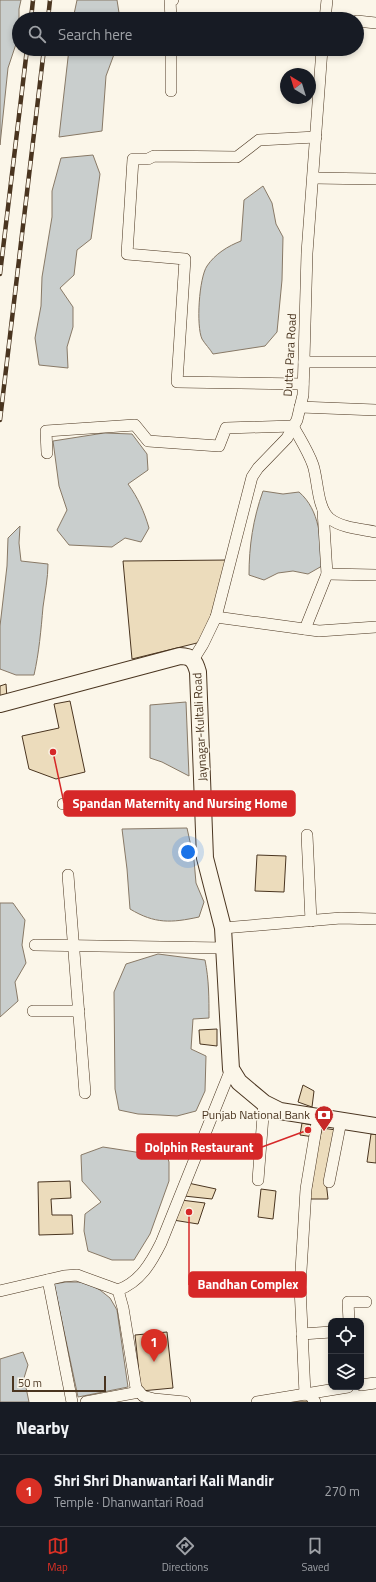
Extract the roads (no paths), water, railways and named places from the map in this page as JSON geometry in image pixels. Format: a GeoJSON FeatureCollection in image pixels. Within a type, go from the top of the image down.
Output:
{"type":"FeatureCollection","features":[{"type":"Feature","properties":{"kind":"main road","name":"Jaynagar-Kultali Road"},"geometry":{"type":"LineString","coordinates":[[0,704],[180,656],[187,656],[193,660],[198,672],[205,858],[223,928],[231,1069]]}},
{"type":"Feature","properties":{"kind":"main road"},"geometry":{"type":"LineString","coordinates":[[231,1069],[239,1082],[264,1103],[280,1111],[376,1126]]}},
{"type":"Feature","properties":{"kind":"street"},"geometry":{"type":"LineString","coordinates":[[171,12],[170,0],[173,0]]}},
{"type":"Feature","properties":{"kind":"street"},"geometry":{"type":"LineString","coordinates":[[327,0],[328,12]]}},
{"type":"Feature","properties":{"kind":"street"},"geometry":{"type":"LineString","coordinates":[[364,22],[376,23]]}},
{"type":"Feature","properties":{"kind":"street"},"geometry":{"type":"LineString","coordinates":[[171,56],[171,91]]}},
{"type":"Feature","properties":{"kind":"street","name":"Dutta Para Road"},"geometry":{"type":"LineString","coordinates":[[193,660],[203,644],[216,617],[252,477],[258,468],[287,438],[293,426],[303,395],[307,253],[322,56]]}},
{"type":"Feature","properties":{"kind":"street"},"geometry":{"type":"LineString","coordinates":[[303,384],[177,382],[185,259],[127,254],[133,159],[148,159],[154,156],[237,157],[259,140],[316,137]]}},
{"type":"Feature","properties":{"kind":"street"},"geometry":{"type":"LineString","coordinates":[[313,178],[376,179]]}},
{"type":"Feature","properties":{"kind":"street"},"geometry":{"type":"LineString","coordinates":[[304,362],[376,362]]}},
{"type":"Feature","properties":{"kind":"street"},"geometry":{"type":"LineString","coordinates":[[300,407],[376,410]]}},
{"type":"Feature","properties":{"kind":"street"},"geometry":{"type":"LineString","coordinates":[[47,453],[46,431],[135,425],[148,440],[219,446],[226,428],[293,426],[305,446],[313,467],[323,509],[327,574],[306,629]]}},
{"type":"Feature","properties":{"kind":"street"},"geometry":{"type":"LineString","coordinates":[[323,509],[328,517],[338,523],[376,532]]}},
{"type":"Feature","properties":{"kind":"street"},"geometry":{"type":"LineString","coordinates":[[327,574],[376,575]]}},
{"type":"Feature","properties":{"kind":"street"},"geometry":{"type":"LineString","coordinates":[[216,617],[319,630],[376,627]]}},
{"type":"Feature","properties":{"kind":"street"},"geometry":{"type":"LineString","coordinates":[[63,804],[203,801]]}},
{"type":"Feature","properties":{"kind":"street"},"geometry":{"type":"LineString","coordinates":[[307,835],[311,921]]}},
{"type":"Feature","properties":{"kind":"street"},"geometry":{"type":"LineString","coordinates":[[68,875],[85,1093]]}},
{"type":"Feature","properties":{"kind":"street"},"geometry":{"type":"LineString","coordinates":[[223,928],[341,918],[376,919]]}},
{"type":"Feature","properties":{"kind":"street"},"geometry":{"type":"LineString","coordinates":[[35,945],[224,948]]}},
{"type":"Feature","properties":{"kind":"street"},"geometry":{"type":"LineString","coordinates":[[33,1011],[79,1012]]}},
{"type":"Feature","properties":{"kind":"street"},"geometry":{"type":"LineString","coordinates":[[0,1291],[64,1276],[78,1276],[118,1290],[127,1287],[137,1279],[151,1262],[161,1243],[231,1069]]}},
{"type":"Feature","properties":{"kind":"street"},"geometry":{"type":"LineString","coordinates":[[258,1180],[264,1103]]}},
{"type":"Feature","properties":{"kind":"street"},"geometry":{"type":"LineString","coordinates":[[305,1394],[300,1287],[306,1189],[318,1117]]}},
{"type":"Feature","properties":{"kind":"street"},"geometry":{"type":"LineString","coordinates":[[329,1182],[341,1121]]}},
{"type":"Feature","properties":{"kind":"street"},"geometry":{"type":"LineString","coordinates":[[48,1280],[72,1402]]}},
{"type":"Feature","properties":{"kind":"street"},"geometry":{"type":"LineString","coordinates":[[200,1285],[300,1287]]}},
{"type":"Feature","properties":{"kind":"street"},"geometry":{"type":"LineString","coordinates":[[118,1290],[123,1308],[136,1388],[143,1396],[154,1399],[185,1402]]}},
{"type":"Feature","properties":{"kind":"street"},"geometry":{"type":"LineString","coordinates":[[349,1318],[348,1302],[366,1302]]}},
{"type":"Feature","properties":{"kind":"street"},"geometry":{"type":"LineString","coordinates":[[302,1334],[328,1332]]}},
{"type":"Feature","properties":{"kind":"street"},"geometry":{"type":"LineString","coordinates":[[364,1385],[374,1383]]}},
{"type":"Feature","properties":{"kind":"street"},"geometry":{"type":"LineString","coordinates":[[257,1402],[330,1390]]}},
{"type":"Feature","properties":{"kind":"street"},"geometry":{"type":"LineString","coordinates":[[86,1402],[139,1392]]}},
{"type":"Feature","properties":{"kind":"street"},"geometry":{"type":"LineString","coordinates":[[305,1394],[310,1396],[315,1402]]}},
{"type":"Feature","properties":{"kind":"railway"},"geometry":{"type":"LineString","coordinates":[[32,12],[33,0]]}},
{"type":"Feature","properties":{"kind":"railway"},"geometry":{"type":"LineString","coordinates":[[49,12],[50,0]]}},
{"type":"Feature","properties":{"kind":"railway"},"geometry":{"type":"LineString","coordinates":[[0,274],[26,56]]}},
{"type":"Feature","properties":{"kind":"railway"},"geometry":{"type":"LineString","coordinates":[[0,420],[43,56]]}},
{"type":"Feature","properties":{"kind":"place","name":"Spandan Maternity and Nursing Home"},"geometry":{"type":"Point","coordinates":[53,752]}},
{"type":"Feature","properties":{"kind":"place","name":"Dolphin Restaurant"},"geometry":{"type":"Point","coordinates":[308,1130]}},
{"type":"Feature","properties":{"kind":"place","name":"Punjab National Bank"},"geometry":{"type":"Point","coordinates":[324,1132]}},
{"type":"Feature","properties":{"kind":"place","name":"Bandhan Complex"},"geometry":{"type":"Point","coordinates":[189,1212]}},
{"type":"Feature","properties":{"kind":"place","name":"Shri Shri Dhanwantari Kali Mandir"},"geometry":{"type":"Point","coordinates":[154,1362]}}]}
